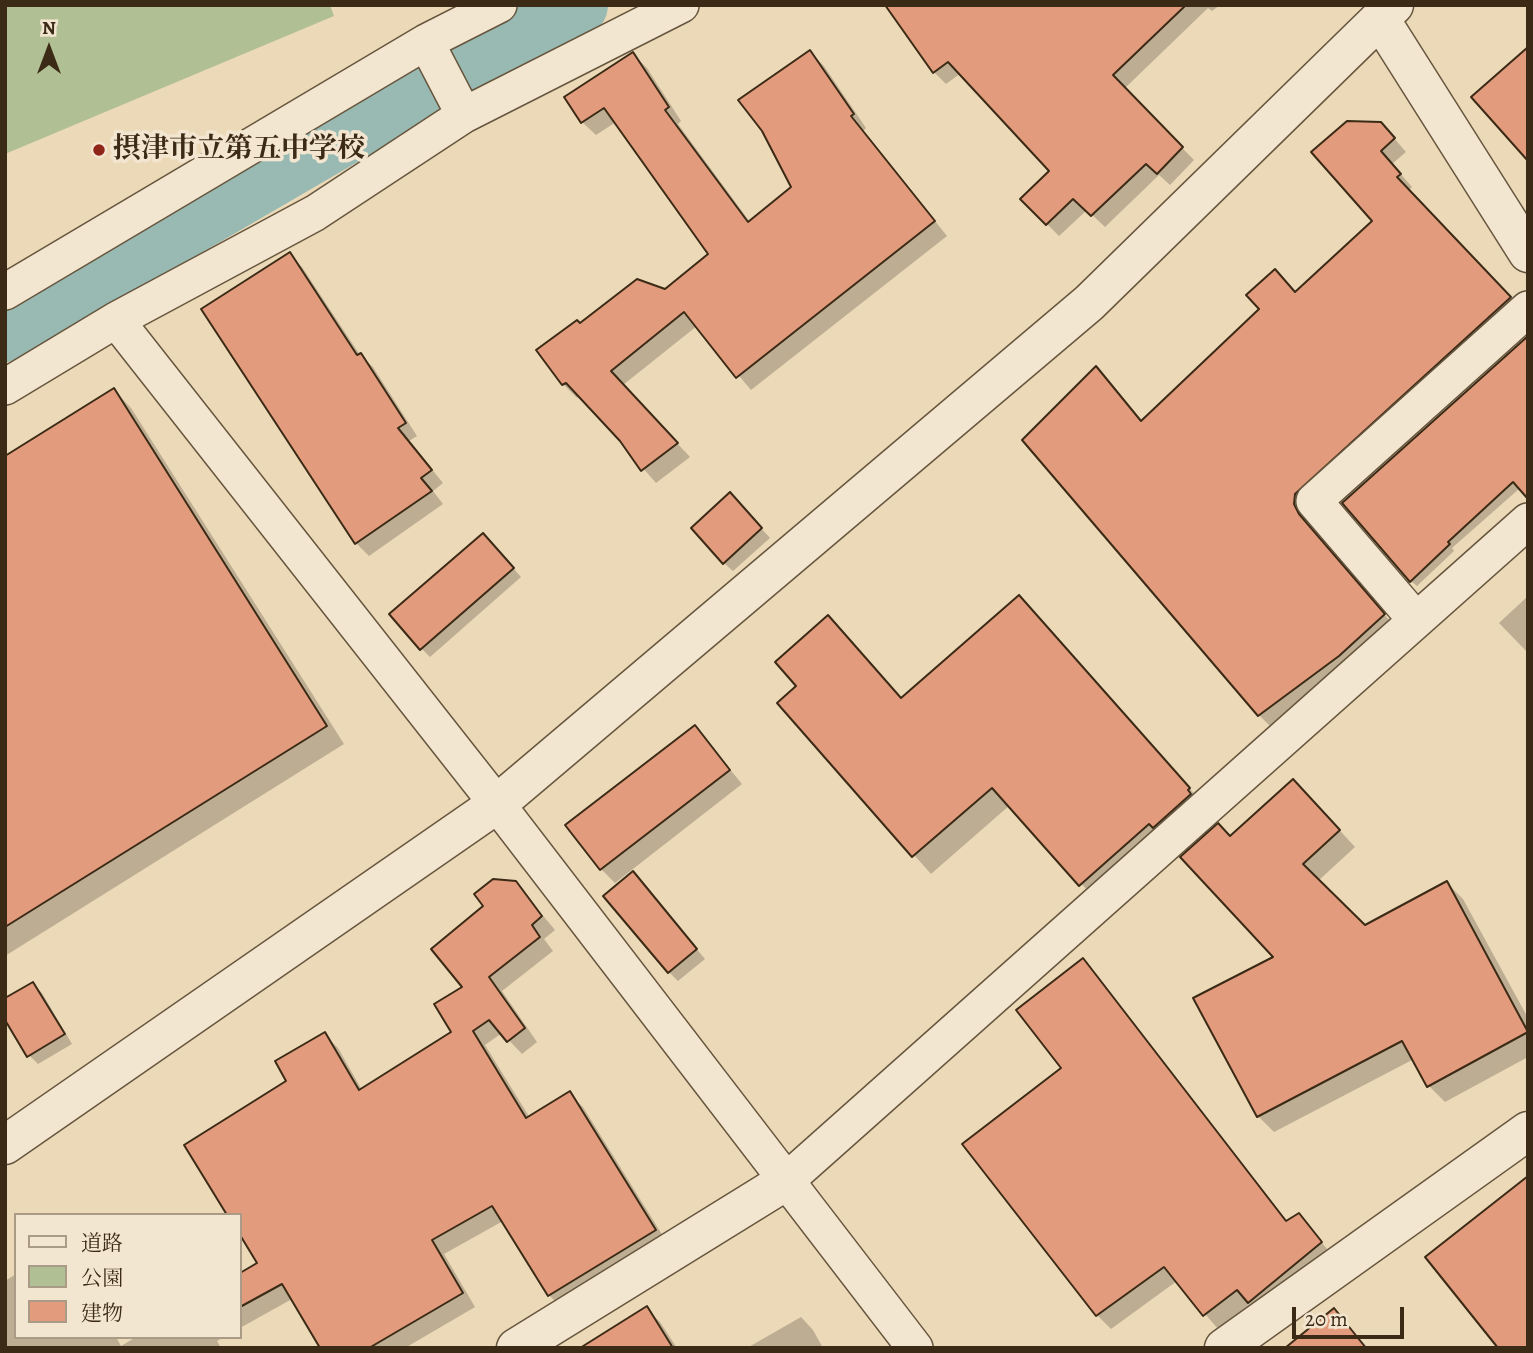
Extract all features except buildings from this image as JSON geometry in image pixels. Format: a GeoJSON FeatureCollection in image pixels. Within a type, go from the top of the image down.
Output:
{"type":"FeatureCollection","features":[{"type":"Feature","properties":{"kind":"street"},"geometry":{"type":"LineString","coordinates":[[5,292],[426,42],[499,5]]}},
{"type":"Feature","properties":{"kind":"street"},"geometry":{"type":"LineString","coordinates":[[5,387],[116,320],[315,213],[464,115],[681,5]]}},
{"type":"Feature","properties":{"kind":"street"},"geometry":{"type":"LineString","coordinates":[[5,1145],[497,804],[1089,303],[1382,10],[1528,253]]}},
{"type":"Feature","properties":{"kind":"street"},"geometry":{"type":"LineString","coordinates":[[426,42],[464,115]]}},
{"type":"Feature","properties":{"kind":"street"},"geometry":{"type":"LineString","coordinates":[[1416,620],[1314,501],[1528,309]]}},
{"type":"Feature","properties":{"kind":"street"},"geometry":{"type":"LineString","coordinates":[[116,320],[497,804],[915,1348]]}},
{"type":"Feature","properties":{"kind":"street"},"geometry":{"type":"LineString","coordinates":[[516,1348],[786,1181],[1528,521]]}},
{"type":"Feature","properties":{"kind":"street"},"geometry":{"type":"LineString","coordinates":[[1224,1348],[1528,1130]]}},
{"type":"Feature","properties":{"kind":"green space"},"geometry":{"type":"Polygon","coordinates":[[[5,5],[330,5],[334,16],[5,154],[5,5]]]}},
{"type":"Feature","properties":{"kind":"waterway"},"geometry":{"type":"LineString","coordinates":[[5,329],[481,52],[575,5]]}},
{"type":"Feature","properties":{"kind":"place","name":"摂津市立第五中学校"},"geometry":{"type":"Point","coordinates":[99,150]}}]}
